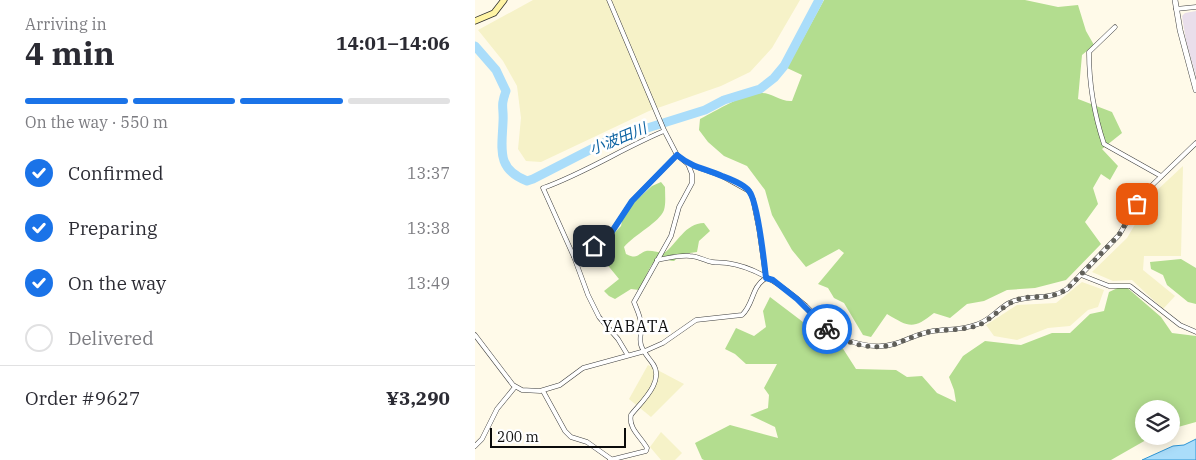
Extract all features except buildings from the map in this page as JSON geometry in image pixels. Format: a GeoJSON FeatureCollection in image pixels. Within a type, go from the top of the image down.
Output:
{"type":"FeatureCollection","features":[{"type":"Feature","properties":{"kind":"main road"},"geometry":{"type":"LineString","coordinates":[[475,21],[494,13],[504,0]]}},
{"type":"Feature","properties":{"kind":"street"},"geometry":{"type":"LineString","coordinates":[[609,0],[656,113],[677,155],[688,164],[722,176],[749,191],[753,200],[759,230],[766,278]]}},
{"type":"Feature","properties":{"kind":"street"},"geometry":{"type":"LineString","coordinates":[[1175,0],[1180,30],[1196,90]]}},
{"type":"Feature","properties":{"kind":"street"},"geometry":{"type":"LineString","coordinates":[[1177,9],[1196,7]]}},
{"type":"Feature","properties":{"kind":"street"},"geometry":{"type":"LineString","coordinates":[[1115,27],[1089,52],[1089,79],[1099,128],[1104,144],[1161,176]]}},
{"type":"Feature","properties":{"kind":"street"},"geometry":{"type":"LineString","coordinates":[[627,354],[618,338],[599,317],[543,188],[578,174],[630,146],[664,131]]}},
{"type":"Feature","properties":{"kind":"street"},"geometry":{"type":"LineString","coordinates":[[657,260],[693,256],[711,262],[727,263],[748,269],[773,280],[797,299],[833,334],[845,340],[882,347],[895,344],[912,336],[933,331],[967,328],[980,324],[1008,304],[1020,299],[1049,298],[1067,289],[1119,235],[1144,193],[1196,143]]}},
{"type":"Feature","properties":{"kind":"street"},"geometry":{"type":"LineString","coordinates":[[574,257],[594,246],[611,233],[632,201],[677,155]]}},
{"type":"Feature","properties":{"kind":"street"},"geometry":{"type":"LineString","coordinates":[[543,391],[565,431],[571,436],[587,442],[611,459],[646,451],[645,445],[630,420],[631,415],[653,388],[655,369],[641,346],[640,318],[634,302],[671,236],[679,207],[692,183],[692,174],[688,164]]}},
{"type":"Feature","properties":{"kind":"street"},"geometry":{"type":"LineString","coordinates":[[1081,274],[1109,286],[1130,286],[1180,325],[1196,332]]}},
{"type":"Feature","properties":{"kind":"street"},"geometry":{"type":"LineString","coordinates":[[475,335],[515,387],[527,391],[543,391],[560,385],[583,368],[627,354],[645,351],[663,343],[696,320],[741,315],[759,282],[766,278]]}},
{"type":"Feature","properties":{"kind":"street"},"geometry":{"type":"LineString","coordinates":[[475,446],[482,439],[497,409],[515,387]]}},
{"type":"Feature","properties":{"kind":"shaded area"},"geometry":{"type":"Polygon","coordinates":[[[533,0],[800,0],[772,48],[750,72],[721,86],[649,111],[541,162],[526,161],[518,149],[521,118],[517,86],[503,61],[478,30],[533,0]]]}},
{"type":"Feature","properties":{"kind":"shaded area"},"geometry":{"type":"Polygon","coordinates":[[[1196,11],[1196,76],[1186,41],[1182,16],[1185,13],[1196,11]]]}},
{"type":"Feature","properties":{"kind":"shaded area"},"geometry":{"type":"Polygon","coordinates":[[[1183,166],[1181,256],[1144,256],[1143,270],[1175,296],[1163,309],[1132,280],[1113,281],[1092,272],[1127,238],[1153,194],[1183,166]]]}},
{"type":"Feature","properties":{"kind":"shaded area"},"geometry":{"type":"Polygon","coordinates":[[[1082,282],[1104,290],[1098,307],[1088,310],[1070,326],[1048,328],[1017,340],[994,336],[986,325],[1017,305],[1056,303],[1082,282]]]}},
{"type":"Feature","properties":{"kind":"shaded area"},"geometry":{"type":"Polygon","coordinates":[[[648,365],[684,384],[651,417],[629,399],[648,365]]]}},
{"type":"Feature","properties":{"kind":"shaded area"},"geometry":{"type":"Polygon","coordinates":[[[661,432],[682,453],[675,460],[661,460],[650,447],[661,432]]]}},
{"type":"Feature","properties":{"kind":"green space"},"geometry":{"type":"Polygon","coordinates":[[[824,0],[1025,0],[1058,7],[1078,5],[1086,31],[1094,45],[1082,55],[1078,99],[1112,112],[1122,133],[1102,149],[1118,166],[1110,180],[1101,174],[1093,188],[1098,204],[1085,222],[1101,244],[1066,280],[1035,288],[1007,290],[984,301],[967,304],[950,318],[934,313],[921,322],[911,325],[887,314],[871,337],[863,335],[844,303],[834,298],[828,288],[818,284],[844,253],[839,249],[806,267],[792,250],[772,215],[765,190],[747,166],[724,156],[708,142],[699,130],[700,119],[746,96],[766,93],[792,101],[802,75],[787,68],[824,0]]]}},
{"type":"Feature","properties":{"kind":"green space"},"geometry":{"type":"Polygon","coordinates":[[[661,182],[665,187],[665,202],[662,215],[624,247],[626,254],[635,256],[646,251],[664,253],[686,230],[697,224],[704,223],[710,231],[699,241],[697,252],[683,254],[674,261],[658,259],[652,264],[639,290],[631,289],[615,299],[604,291],[619,279],[601,257],[615,243],[611,237],[621,226],[623,216],[629,207],[652,186],[661,182]]]}},
{"type":"Feature","properties":{"kind":"green space"},"geometry":{"type":"Polygon","coordinates":[[[1181,259],[1196,268],[1196,304],[1188,302],[1167,285],[1163,275],[1151,269],[1150,262],[1181,259]]]}},
{"type":"Feature","properties":{"kind":"green space"},"geometry":{"type":"Polygon","coordinates":[[[1124,285],[1161,317],[1172,333],[1196,336],[1196,422],[1180,426],[1180,400],[1135,400],[1135,445],[1137,445],[1111,460],[704,460],[695,443],[730,425],[778,438],[775,427],[750,415],[768,408],[769,395],[764,388],[777,364],[746,364],[735,354],[725,349],[736,328],[754,336],[766,327],[763,311],[770,297],[803,322],[811,319],[828,336],[840,344],[856,369],[896,370],[907,377],[922,376],[937,393],[956,402],[949,377],[963,356],[985,341],[1021,345],[1052,333],[1070,333],[1090,314],[1104,311],[1109,292],[1124,285]]]}},
{"type":"Feature","properties":{"kind":"water"},"geometry":{"type":"Polygon","coordinates":[[[1196,439],[1196,460],[1142,460],[1173,446],[1184,445],[1196,439]]]}},
{"type":"Feature","properties":{"kind":"waterway","name":"小波田川"},"geometry":{"type":"LineString","coordinates":[[475,46],[496,70],[506,91],[503,104],[503,157],[510,171],[527,181],[609,140],[705,110],[724,100],[760,89],[774,78],[784,66],[819,0]]}},
{"type":"Feature","properties":{"kind":"way so far"},"geometry":{"type":"LineString","coordinates":[[827,329],[845,340],[882,347],[895,344],[912,336],[933,331],[967,328],[980,324],[1008,304],[1020,299],[1049,298],[1059,294],[1067,289],[1119,235],[1137,204]]}},
{"type":"Feature","properties":{"kind":"district","name":"YABATA"},"geometry":{"type":"Point","coordinates":[636,326]}},
{"type":"Feature","properties":{"kind":"route"},"geometry":{"type":"LineString","coordinates":[[594,246],[611,233],[640,191],[677,155],[688,164],[722,176],[749,191],[753,200],[759,230],[766,278],[773,280],[797,299],[827,329]]}}]}
